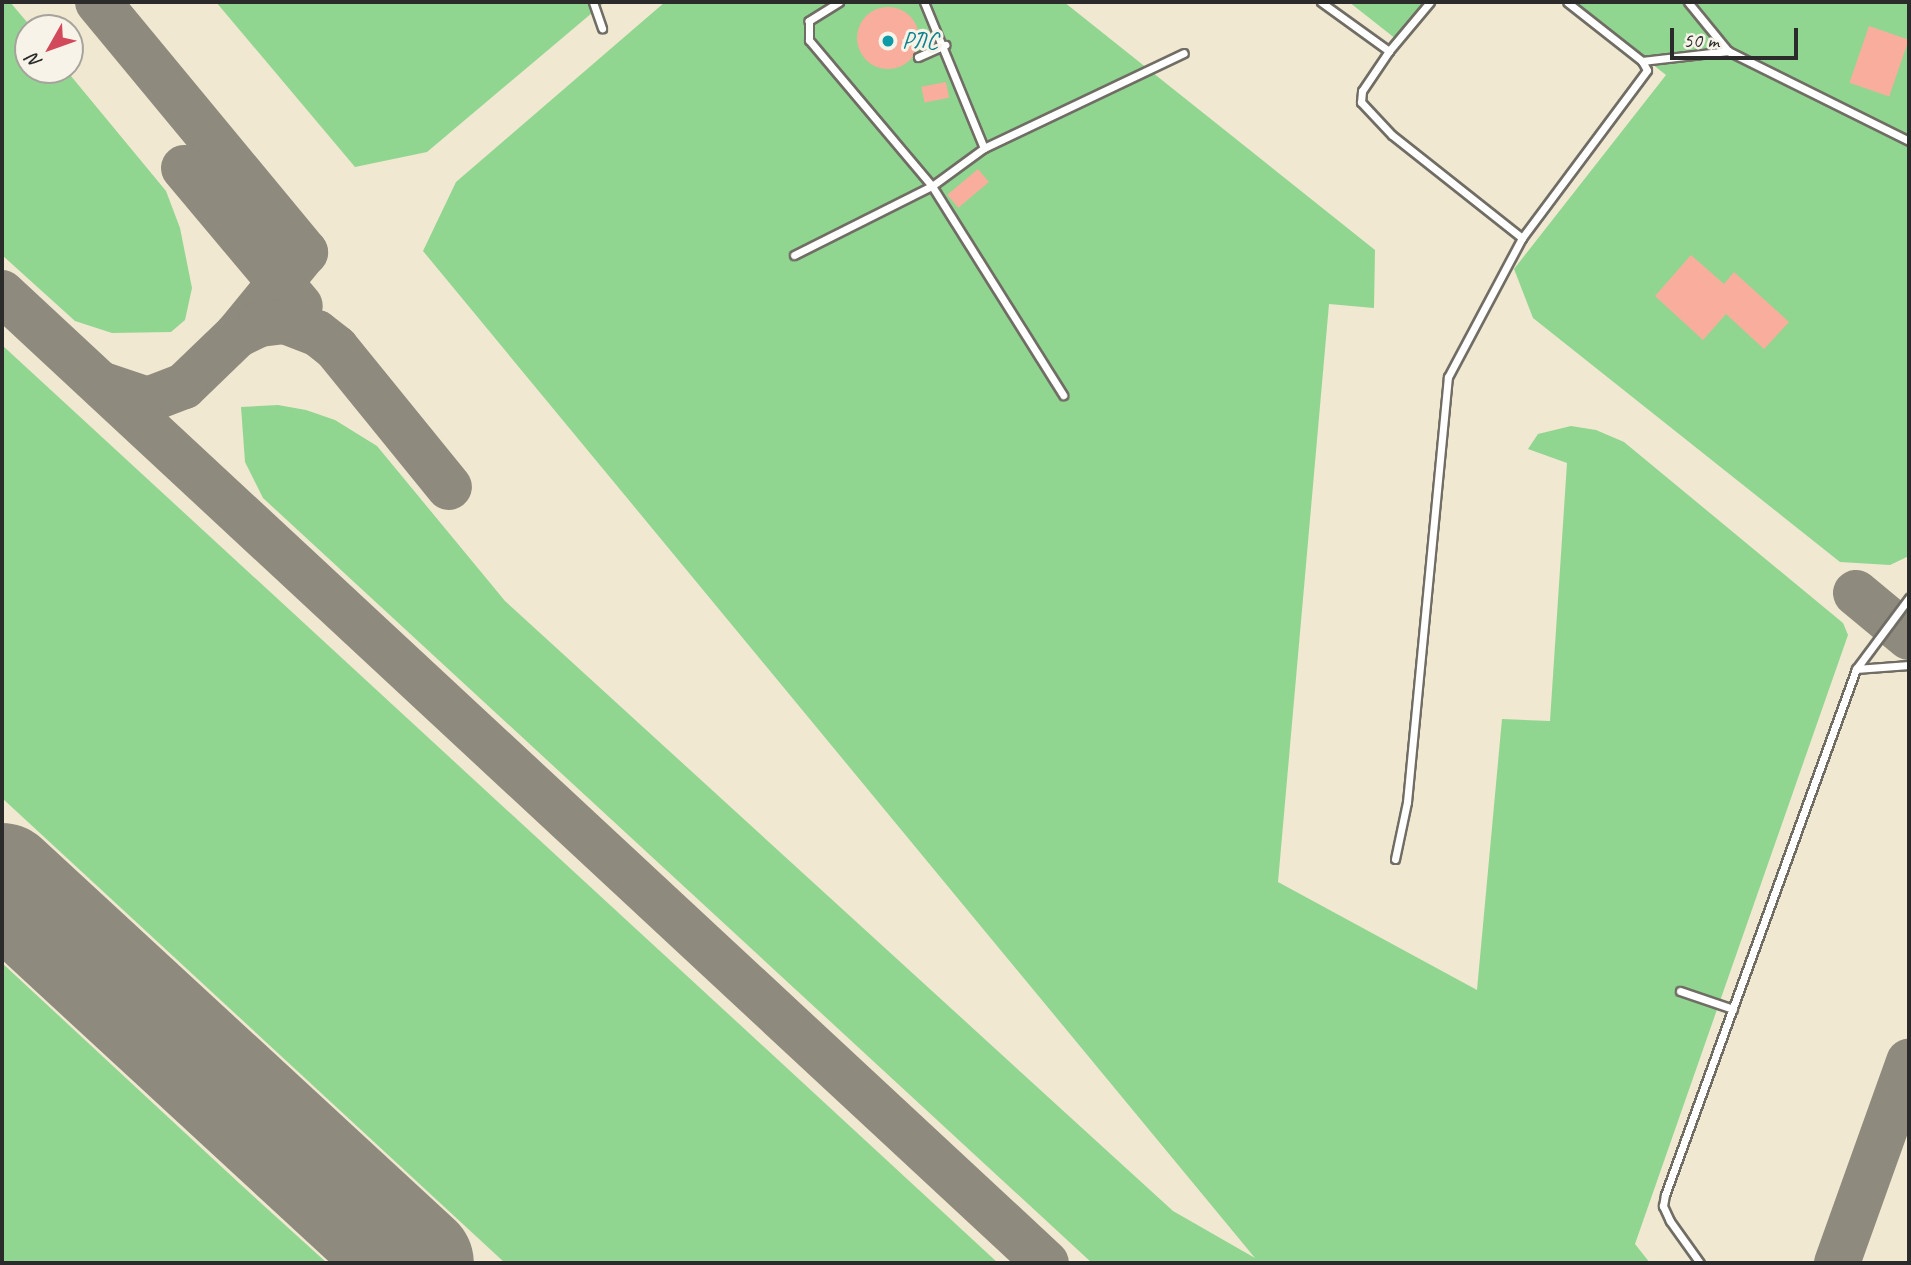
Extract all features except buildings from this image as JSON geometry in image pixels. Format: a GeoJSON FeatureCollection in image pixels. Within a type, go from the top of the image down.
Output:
{"type":"FeatureCollection","features":[{"type":"Feature","properties":{"kind":"lane"},"geometry":{"type":"LineString","coordinates":[[593,2],[602,27]]}},
{"type":"Feature","properties":{"kind":"lane"},"geometry":{"type":"LineString","coordinates":[[839,2],[809,21],[809,40],[932,186],[1063,395]]}},
{"type":"Feature","properties":{"kind":"lane"},"geometry":{"type":"LineString","coordinates":[[924,2],[945,46],[984,149]]}},
{"type":"Feature","properties":{"kind":"lane"},"geometry":{"type":"LineString","coordinates":[[1321,2],[1389,51]]}},
{"type":"Feature","properties":{"kind":"lane"},"geometry":{"type":"LineString","coordinates":[[1430,2],[1389,51],[1362,91],[1366,111],[1522,239]]}},
{"type":"Feature","properties":{"kind":"lane"},"geometry":{"type":"LineString","coordinates":[[1395,859],[1407,802],[1448,377],[1522,239],[1644,76],[1642,61],[1567,2]]}},
{"type":"Feature","properties":{"kind":"lane"},"geometry":{"type":"LineString","coordinates":[[1688,2],[1728,51],[1909,141]]}},
{"type":"Feature","properties":{"kind":"lane"},"geometry":{"type":"LineString","coordinates":[[918,57],[945,46]]}},
{"type":"Feature","properties":{"kind":"lane"},"geometry":{"type":"LineString","coordinates":[[1642,61],[1728,51]]}},
{"type":"Feature","properties":{"kind":"lane"},"geometry":{"type":"LineString","coordinates":[[794,255],[932,186],[984,149],[1184,53]]}},
{"type":"Feature","properties":{"kind":"lane"},"geometry":{"type":"LineString","coordinates":[[1700,1263],[1663,1206],[1856,669],[1909,598]]}},
{"type":"Feature","properties":{"kind":"lane"},"geometry":{"type":"LineString","coordinates":[[1856,669],[1909,665]]}},
{"type":"Feature","properties":{"kind":"lane"},"geometry":{"type":"LineString","coordinates":[[1680,991],[1732,1009]]}},
{"type":"Feature","properties":{"kind":"green space"},"geometry":{"type":"Polygon","coordinates":[[[2,2],[10,2],[20,14],[14,14],[14,84],[78,84],[166,191],[180,228],[192,288],[185,320],[171,332],[112,333],[75,321],[2,255],[2,2]]]}},
{"type":"Feature","properties":{"kind":"green space"},"geometry":{"type":"Polygon","coordinates":[[[216,2],[605,2],[427,152],[355,167],[216,2]]]}},
{"type":"Feature","properties":{"kind":"green space"},"geometry":{"type":"Polygon","coordinates":[[[665,2],[1064,2],[1375,250],[1374,308],[1329,304],[1278,882],[1477,990],[1502,719],[1550,721],[1567,463],[1528,449],[1538,434],[1571,426],[1596,430],[1624,442],[1843,623],[1848,635],[1635,1244],[1650,1263],[1092,1263],[263,498],[245,462],[241,407],[278,405],[306,410],[335,420],[377,446],[505,601],[1173,1211],[1255,1258],[423,251],[456,182],[665,2]]]}},
{"type":"Feature","properties":{"kind":"green space"},"geometry":{"type":"Polygon","coordinates":[[[1349,2],[1427,2],[1396,39],[1349,2]]]}},
{"type":"Feature","properties":{"kind":"green space"},"geometry":{"type":"Polygon","coordinates":[[[1573,2],[1909,2],[1909,556],[1890,565],[1840,562],[1533,318],[1514,269],[1666,75],[1573,2]]]}},
{"type":"Feature","properties":{"kind":"green space"},"geometry":{"type":"Polygon","coordinates":[[[2,345],[998,1263],[505,1263],[2,798],[2,345]]]}},
{"type":"Feature","properties":{"kind":"green space"},"geometry":{"type":"Polygon","coordinates":[[[2,963],[239,1183],[327,1263],[2,1263],[2,963]]]}},
{"type":"Feature","properties":{"kind":"taxiway"},"geometry":{"type":"LineString","coordinates":[[98,2],[305,252],[237,335],[184,386],[148,400],[103,385]]}},
{"type":"Feature","properties":{"kind":"taxiway"},"geometry":{"type":"LineString","coordinates":[[184,168],[300,306]]}},
{"type":"Feature","properties":{"kind":"taxiway"},"geometry":{"type":"LineString","coordinates":[[2,293],[1046,1263]]}},
{"type":"Feature","properties":{"kind":"taxiway"},"geometry":{"type":"LineString","coordinates":[[237,335],[260,324],[285,321],[317,333],[336,348],[449,487]]}},
{"type":"Feature","properties":{"kind":"taxiway"},"geometry":{"type":"LineString","coordinates":[[1856,593],[1909,637]]}},
{"type":"Feature","properties":{"kind":"taxiway"},"geometry":{"type":"LineString","coordinates":[[1837,1263],[1909,1062]]}},
{"type":"Feature","properties":{"kind":"runway"},"geometry":{"type":"LineString","coordinates":[[2,881],[416,1263]]}},
{"type":"Feature","properties":{"kind":"place","name":"РЛС"},"geometry":{"type":"Point","coordinates":[888,41]}}]}
